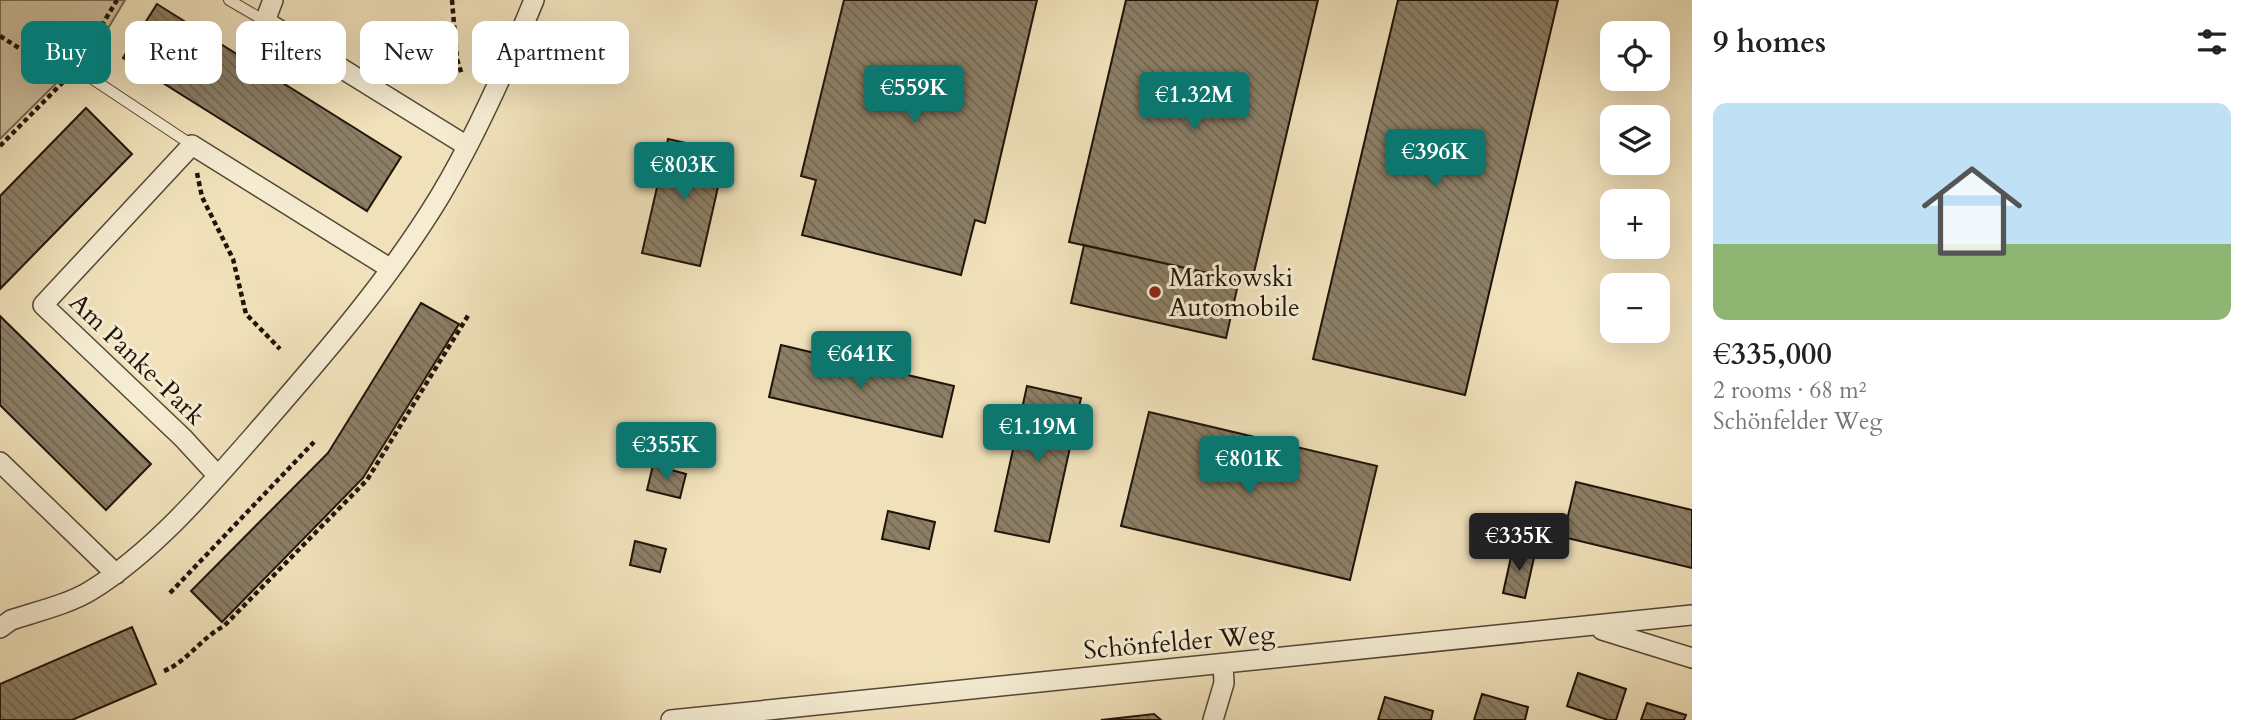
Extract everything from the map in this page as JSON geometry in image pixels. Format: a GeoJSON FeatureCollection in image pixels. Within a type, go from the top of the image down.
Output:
{"type":"FeatureCollection","features":[{"type":"Feature","properties":{"kind":"street"},"geometry":{"type":"LineString","coordinates":[[265,21],[273,0]]}},
{"type":"Feature","properties":{"kind":"street"},"geometry":{"type":"LineString","coordinates":[[0,628],[11,620],[87,593],[130,564],[218,475],[312,369],[391,269],[439,197],[467,146],[534,0]]}},
{"type":"Feature","properties":{"kind":"street"},"geometry":{"type":"LineString","coordinates":[[346,71],[467,146]]}},
{"type":"Feature","properties":{"kind":"street"},"geometry":{"type":"LineString","coordinates":[[192,145],[391,269]]}},
{"type":"Feature","properties":{"kind":"street","name":"Am Panke-Park"},"geometry":{"type":"LineString","coordinates":[[192,145],[43,305],[183,438],[218,475]]}},
{"type":"Feature","properties":{"kind":"street"},"geometry":{"type":"LineString","coordinates":[[0,462],[116,574]]}},
{"type":"Feature","properties":{"kind":"street","name":"Schönfelder Weg"},"geometry":{"type":"LineString","coordinates":[[671,720],[1692,615]]}},
{"type":"Feature","properties":{"kind":"street"},"geometry":{"type":"LineString","coordinates":[[1591,627],[1692,658]]}},
{"type":"Feature","properties":{"kind":"street"},"geometry":{"type":"LineString","coordinates":[[1213,720],[1224,683],[1223,664]]}},
{"type":"Feature","properties":{"kind":"lane"},"geometry":{"type":"LineString","coordinates":[[229,0],[265,21]]}},
{"type":"Feature","properties":{"kind":"lane"},"geometry":{"type":"LineString","coordinates":[[100,84],[192,145]]}},
{"type":"Feature","properties":{"kind":"path"},"geometry":{"type":"LineString","coordinates":[[452,0],[457,59],[462,75]]}},
{"type":"Feature","properties":{"kind":"path"},"geometry":{"type":"LineString","coordinates":[[0,36],[21,48]]}},
{"type":"Feature","properties":{"kind":"path"},"geometry":{"type":"LineString","coordinates":[[192,145],[202,197],[233,259],[246,314],[280,349]]}},
{"type":"Feature","properties":{"kind":"path"},"geometry":{"type":"LineString","coordinates":[[164,671],[179,665],[211,633],[224,626],[367,480],[469,314]]}},
{"type":"Feature","properties":{"kind":"path"},"geometry":{"type":"LineString","coordinates":[[170,593],[314,442]]}},
{"type":"Feature","properties":{"kind":"shaded area"},"geometry":{"type":"Polygon","coordinates":[[[0,0],[125,0],[111,24],[111,21],[21,21],[21,84],[56,84],[0,139],[0,0]]]}},
{"type":"Feature","properties":{"kind":"building"},"geometry":{"type":"Polygon","coordinates":[[[844,0],[1037,0],[985,223],[975,220],[961,275],[802,235],[816,180],[801,176],[844,0]]]}},
{"type":"Feature","properties":{"kind":"building"},"geometry":{"type":"Polygon","coordinates":[[[1126,0],[1318,0],[1251,285],[1239,280],[1069,242],[1126,0]]]}},
{"type":"Feature","properties":{"kind":"building"},"geometry":{"type":"Polygon","coordinates":[[[1398,0],[1558,0],[1465,395],[1313,359],[1398,0]]]}},
{"type":"Feature","properties":{"kind":"building"},"geometry":{"type":"Polygon","coordinates":[[[157,4],[184,21],[146,21],[157,4]]]}},
{"type":"Feature","properties":{"kind":"building"},"geometry":{"type":"Polygon","coordinates":[[[222,45],[236,54],[236,84],[285,84],[401,157],[367,211],[164,84],[222,84],[222,45]]]}},
{"type":"Feature","properties":{"kind":"building"},"geometry":{"type":"Polygon","coordinates":[[[86,108],[132,154],[0,289],[0,196],[86,108]]]}},
{"type":"Feature","properties":{"kind":"building"},"geometry":{"type":"Polygon","coordinates":[[[668,139],[726,152],[700,266],[642,253],[668,139]]]}},
{"type":"Feature","properties":{"kind":"building","name":"Markowski Automobile"},"geometry":{"type":"Polygon","coordinates":[[[1084,245],[1239,280],[1226,338],[1071,303],[1084,245]]]}},
{"type":"Feature","properties":{"kind":"building"},"geometry":{"type":"Polygon","coordinates":[[[421,303],[459,324],[363,478],[222,622],[191,591],[328,453],[421,303]]]}},
{"type":"Feature","properties":{"kind":"building"},"geometry":{"type":"Polygon","coordinates":[[[0,316],[151,464],[106,510],[0,405],[0,316]]]}},
{"type":"Feature","properties":{"kind":"building"},"geometry":{"type":"Polygon","coordinates":[[[781,345],[954,386],[942,437],[769,397],[781,345]]]}},
{"type":"Feature","properties":{"kind":"building"},"geometry":{"type":"Polygon","coordinates":[[[1027,386],[1081,398],[1049,542],[995,531],[1027,386]]]}},
{"type":"Feature","properties":{"kind":"building"},"geometry":{"type":"Polygon","coordinates":[[[1149,412],[1377,466],[1350,580],[1121,526],[1149,412]]]}},
{"type":"Feature","properties":{"kind":"building"},"geometry":{"type":"Polygon","coordinates":[[[653,465],[686,474],[680,498],[647,490],[653,465]]]}},
{"type":"Feature","properties":{"kind":"building"},"geometry":{"type":"Polygon","coordinates":[[[1576,482],[1692,510],[1692,568],[1563,537],[1576,482]]]}},
{"type":"Feature","properties":{"kind":"building"},"geometry":{"type":"Polygon","coordinates":[[[888,511],[935,522],[929,549],[882,539],[888,511]]]}},
{"type":"Feature","properties":{"kind":"building"},"geometry":{"type":"Polygon","coordinates":[[[635,541],[666,549],[660,572],[630,565],[635,541]]]}},
{"type":"Feature","properties":{"kind":"building"},"geometry":{"type":"Polygon","coordinates":[[[1513,548],[1535,553],[1525,598],[1503,593],[1513,548]]]}},
{"type":"Feature","properties":{"kind":"building"},"geometry":{"type":"Polygon","coordinates":[[[132,627],[156,684],[72,720],[0,720],[0,684],[132,627]]]}},
{"type":"Feature","properties":{"kind":"building"},"geometry":{"type":"Polygon","coordinates":[[[1578,673],[1626,689],[1616,720],[1608,720],[1567,706],[1578,673]]]}},
{"type":"Feature","properties":{"kind":"building"},"geometry":{"type":"Polygon","coordinates":[[[1482,694],[1528,707],[1525,720],[1474,720],[1482,694]]]}},
{"type":"Feature","properties":{"kind":"building"},"geometry":{"type":"Polygon","coordinates":[[[1385,697],[1433,711],[1431,720],[1378,720],[1385,697]]]}},
{"type":"Feature","properties":{"kind":"building"},"geometry":{"type":"Polygon","coordinates":[[[1647,703],[1686,715],[1684,720],[1641,720],[1647,703]]]}},
{"type":"Feature","properties":{"kind":"building"},"geometry":{"type":"Polygon","coordinates":[[[1154,714],[1161,720],[1101,720],[1154,714]]]}},
{"type":"Feature","properties":{"kind":"place","name":"Markowski Automobile"},"geometry":{"type":"Point","coordinates":[1155,292]}}]}
